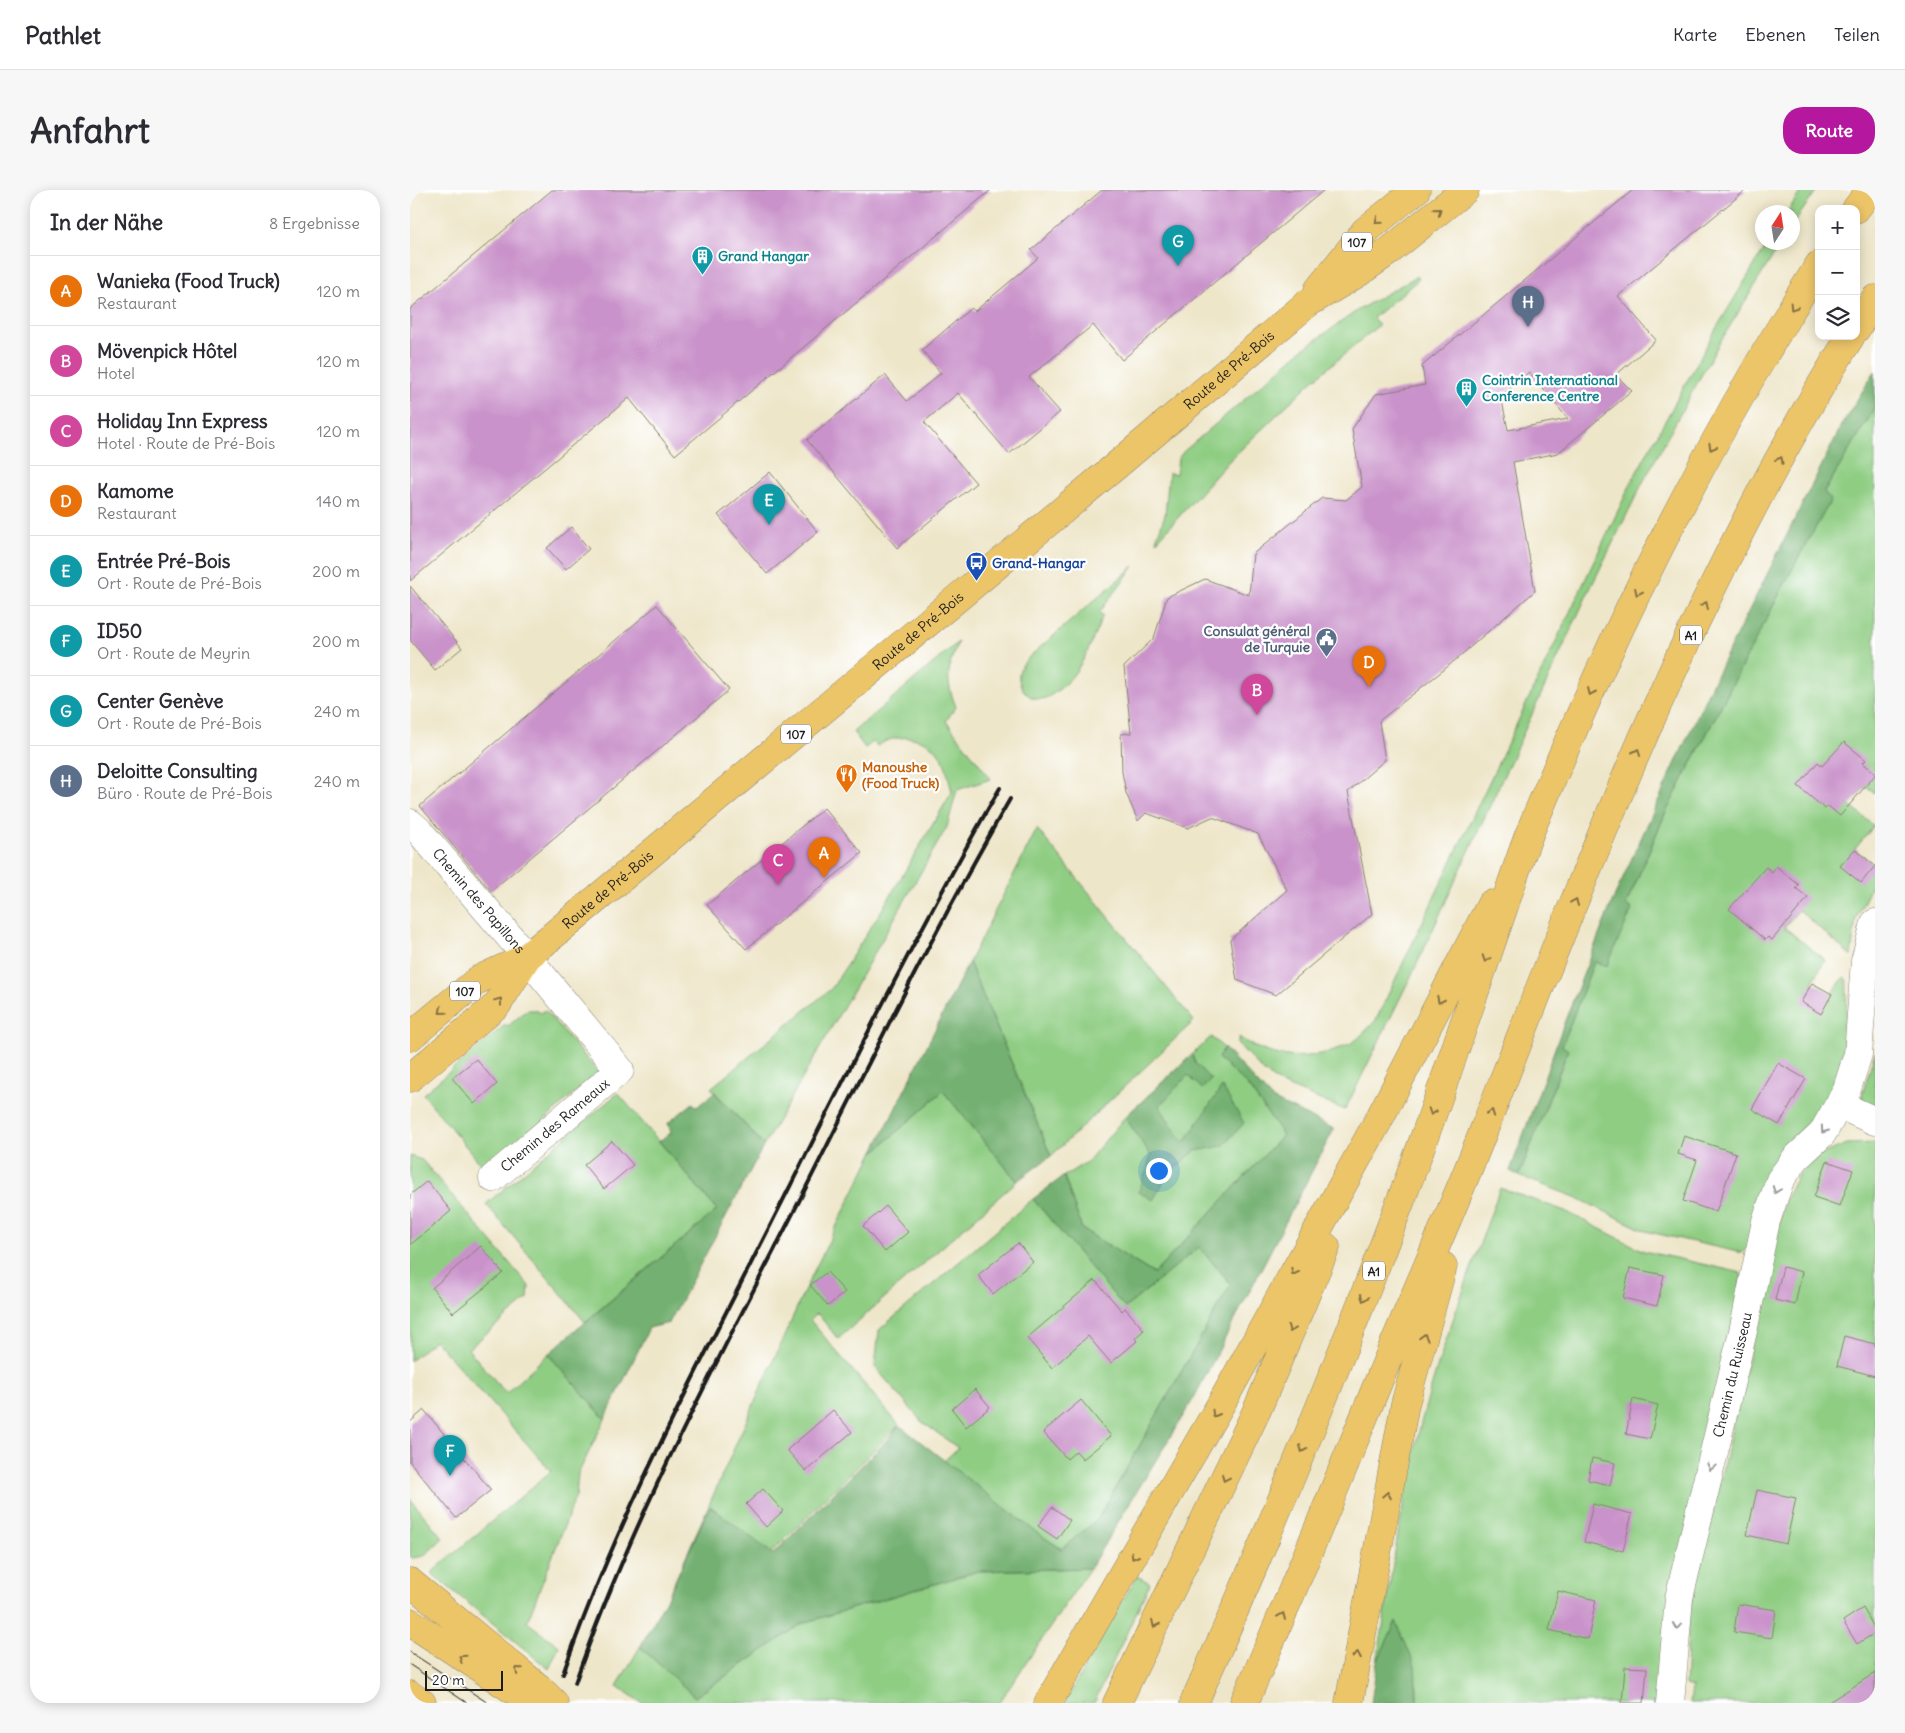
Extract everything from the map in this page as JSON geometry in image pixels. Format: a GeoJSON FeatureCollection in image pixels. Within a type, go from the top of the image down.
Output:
{"type":"FeatureCollection","features":[{"type":"Feature","properties":{"kind":"main road","name":"Route de Pré-Bois"},"geometry":{"type":"LineString","coordinates":[[1308,303],[1365,231],[1416,190]]}},
{"type":"Feature","properties":{"kind":"main road","name":"Route de Pré-Bois"},"geometry":{"type":"LineString","coordinates":[[410,1037],[478,980],[527,957],[1117,466],[1308,303],[1358,273],[1388,252],[1465,190]]}},
{"type":"Feature","properties":{"kind":"main road"},"geometry":{"type":"LineString","coordinates":[[1859,205],[1870,190]]}},
{"type":"Feature","properties":{"kind":"main road","name":"A1"},"geometry":{"type":"LineString","coordinates":[[1194,1703],[1270,1528],[1349,1336],[1409,1178],[1531,830],[1595,682],[1684,499],[1751,376],[1815,272]]}},
{"type":"Feature","properties":{"kind":"main road"},"geometry":{"type":"LineString","coordinates":[[1860,323],[1875,299]]}},
{"type":"Feature","properties":{"kind":"main road","name":"A1"},"geometry":{"type":"LineString","coordinates":[[1244,1703],[1339,1481],[1473,1158],[1553,953],[1635,757],[1743,527],[1810,406],[1850,340]]}},
{"type":"Feature","properties":{"kind":"main road"},"geometry":{"type":"LineString","coordinates":[[1048,1703],[1222,1402],[1378,1123],[1462,957],[1531,830]]}},
{"type":"Feature","properties":{"kind":"main road","name":"Route de Pré-Bois"},"geometry":{"type":"LineString","coordinates":[[410,1078],[497,1004],[527,957]]}},
{"type":"Feature","properties":{"kind":"main road"},"geometry":{"type":"LineString","coordinates":[[1117,1703],[1257,1410],[1378,1123]]}},
{"type":"Feature","properties":{"kind":"main road"},"geometry":{"type":"LineString","coordinates":[[1349,1703],[1405,1404],[1473,1158]]}},
{"type":"Feature","properties":{"kind":"main road"},"geometry":{"type":"LineString","coordinates":[[410,1582],[538,1687],[554,1703]]}},
{"type":"Feature","properties":{"kind":"main road"},"geometry":{"type":"LineString","coordinates":[[410,1622],[533,1703]]}},
{"type":"Feature","properties":{"kind":"main road"},"geometry":{"type":"LineString","coordinates":[[410,1695],[422,1703]]}},
{"type":"Feature","properties":{"kind":"street","name":"Chemin des Papillons"},"geometry":{"type":"LineString","coordinates":[[410,823],[419,831],[527,957]]}},
{"type":"Feature","properties":{"kind":"street","name":"Chemin du Ruisseau"},"geometry":{"type":"LineString","coordinates":[[1670,1703],[1680,1598],[1744,1327],[1766,1221],[1780,1180],[1796,1158],[1822,1134],[1840,1105],[1853,1073],[1858,1054],[1865,961],[1875,923]]}},
{"type":"Feature","properties":{"kind":"street","name":"Chemin des Rameaux"},"geometry":{"type":"LineString","coordinates":[[493,1178],[620,1070],[527,957]]}},
{"type":"Feature","properties":{"kind":"street"},"geometry":{"type":"LineString","coordinates":[[1840,1105],[1875,1121]]}},
{"type":"Feature","properties":{"kind":"green space"},"geometry":{"type":"Polygon","coordinates":[[[1802,190],[1817,190],[1800,214],[1800,205],[1792,205],[1802,190]]]}},
{"type":"Feature","properties":{"kind":"green space"},"geometry":{"type":"Polygon","coordinates":[[[1764,250],[1777,250],[1714,352],[1642,484],[1587,595],[1417,964],[1345,1110],[1281,1084],[1264,1072],[1237,1043],[1239,1037],[1262,1050],[1275,1054],[1287,1056],[1314,1055],[1351,1043],[1362,1035],[1376,1020],[1634,477],[1717,327],[1764,250]]]}},
{"type":"Feature","properties":{"kind":"green space"},"geometry":{"type":"Polygon","coordinates":[[[1417,276],[1419,279],[1373,318],[1379,325],[1310,383],[1229,461],[1157,541],[1165,515],[1169,473],[1176,474],[1178,459],[1183,452],[1303,349],[1358,310],[1417,276]]]}},
{"type":"Feature","properties":{"kind":"green space"},"geometry":{"type":"Polygon","coordinates":[[[1875,371],[1875,408],[1824,492],[1831,500],[1796,562],[1665,814],[1626,905],[1632,909],[1607,966],[1594,962],[1562,1046],[1568,1050],[1519,1176],[1510,1171],[1566,1018],[1615,895],[1711,686],[1844,421],[1875,371]]]}},
{"type":"Feature","properties":{"kind":"green space"},"geometry":{"type":"Polygon","coordinates":[[[1875,408],[1875,793],[1866,786],[1849,805],[1874,826],[1855,849],[1875,866],[1875,878],[1856,919],[1851,956],[1799,910],[1784,927],[1825,960],[1812,983],[1832,994],[1844,977],[1847,979],[1846,1032],[1839,1069],[1826,1101],[1806,1132],[1750,1247],[1742,1253],[1645,1231],[1575,1197],[1519,1176],[1568,1050],[1561,1047],[1594,962],[1607,966],[1626,905],[1665,814],[1796,562],[1831,500],[1824,492],[1875,408]]]}},
{"type":"Feature","properties":{"kind":"green space"},"geometry":{"type":"Polygon","coordinates":[[[1134,566],[1099,613],[1103,615],[1092,643],[1071,678],[1047,697],[1036,699],[1028,695],[1020,683],[1019,673],[1029,657],[1134,566]]]}},
{"type":"Feature","properties":{"kind":"green space"},"geometry":{"type":"Polygon","coordinates":[[[958,642],[949,674],[950,689],[956,707],[946,721],[991,779],[957,790],[947,827],[764,1145],[711,1088],[832,988],[883,908],[952,792],[944,762],[936,750],[929,744],[921,740],[903,738],[894,739],[877,746],[873,742],[865,748],[853,732],[958,642]]]}},
{"type":"Feature","properties":{"kind":"green space"},"geometry":{"type":"Polygon","coordinates":[[[1037,829],[1194,1021],[1051,1156],[969,962],[1037,829]]]}},
{"type":"Feature","properties":{"kind":"green space"},"geometry":{"type":"Polygon","coordinates":[[[969,962],[1051,1156],[1017,1181],[943,1091],[873,1153],[969,962]]]}},
{"type":"Feature","properties":{"kind":"green space"},"geometry":{"type":"Polygon","coordinates":[[[527,1010],[535,1010],[541,1013],[545,1010],[598,1072],[487,1172],[423,1094],[506,1024],[508,1026],[527,1010]]]}},
{"type":"Feature","properties":{"kind":"green space"},"geometry":{"type":"Polygon","coordinates":[[[1211,1037],[1224,1048],[1218,1058],[1247,1085],[1283,1135],[1154,1274],[1082,1229],[1064,1176],[1088,1161],[1125,1117],[1211,1037]]]}},
{"type":"Feature","properties":{"kind":"green space"},"geometry":{"type":"Polygon","coordinates":[[[1224,1048],[1272,1099],[1334,1129],[1194,1398],[1090,1568],[978,1571],[803,1623],[695,1697],[640,1647],[670,1592],[710,1506],[773,1554],[890,1437],[899,1425],[1036,1532],[1061,1549],[1098,1519],[1231,1284],[1199,1247],[1125,1308],[1033,1199],[1064,1176],[1082,1229],[1154,1274],[1283,1135],[1247,1085],[1218,1058],[1224,1048]]]}},
{"type":"Feature","properties":{"kind":"green space"},"geometry":{"type":"Polygon","coordinates":[[[1875,1052],[1875,1106],[1864,1101],[1862,1095],[1875,1052]]]}},
{"type":"Feature","properties":{"kind":"green space"},"geometry":{"type":"Polygon","coordinates":[[[1192,1055],[1196,1064],[1211,1080],[1202,1089],[1188,1075],[1159,1106],[1184,1143],[1222,1087],[1244,1123],[1223,1146],[1195,1151],[1169,1173],[1153,1200],[1139,1192],[1151,1156],[1125,1117],[1192,1055]]]}},
{"type":"Feature","properties":{"kind":"green space"},"geometry":{"type":"Polygon","coordinates":[[[943,1091],[1017,1181],[838,1339],[817,1313],[810,1320],[899,1425],[744,1580],[670,1592],[807,1285],[873,1153],[943,1091]]]}},
{"type":"Feature","properties":{"kind":"green space"},"geometry":{"type":"Polygon","coordinates":[[[714,1092],[764,1145],[669,1323],[649,1328],[605,1419],[548,1354],[717,1210],[659,1141],[671,1133],[668,1123],[693,1103],[697,1107],[714,1092]]]}},
{"type":"Feature","properties":{"kind":"green space"},"geometry":{"type":"Polygon","coordinates":[[[618,1093],[717,1210],[585,1322],[486,1204],[618,1093]]]}},
{"type":"Feature","properties":{"kind":"green space"},"geometry":{"type":"Polygon","coordinates":[[[1875,1143],[1875,1703],[1690,1703],[1692,1687],[1685,1685],[1689,1615],[1784,1202],[1798,1175],[1817,1156],[1847,1144],[1875,1143]]]}},
{"type":"Feature","properties":{"kind":"green space"},"geometry":{"type":"Polygon","coordinates":[[[410,1156],[422,1160],[529,1286],[528,1299],[468,1349],[506,1393],[548,1354],[605,1419],[578,1474],[576,1496],[527,1622],[559,1646],[549,1669],[431,1573],[551,1471],[435,1340],[410,1361],[410,1156]]]}},
{"type":"Feature","properties":{"kind":"green space"},"geometry":{"type":"Polygon","coordinates":[[[1500,1188],[1565,1211],[1644,1251],[1742,1273],[1660,1703],[1417,1703],[1417,1687],[1396,1622],[1377,1662],[1402,1510],[1422,1419],[1449,1332],[1500,1188]]]}},
{"type":"Feature","properties":{"kind":"green space"},"geometry":{"type":"Polygon","coordinates":[[[1033,1199],[1125,1308],[1199,1247],[1231,1284],[1098,1519],[1062,1549],[1036,1532],[943,1462],[958,1448],[922,1422],[875,1367],[879,1330],[1033,1199]]]}},
{"type":"Feature","properties":{"kind":"green space"},"geometry":{"type":"Polygon","coordinates":[[[410,1499],[443,1538],[424,1556],[412,1558],[410,1556],[410,1499]]]}},
{"type":"Feature","properties":{"kind":"green space"},"geometry":{"type":"Polygon","coordinates":[[[1090,1568],[999,1703],[642,1703],[617,1686],[640,1647],[695,1697],[803,1623],[978,1571],[1090,1568]]]}},
{"type":"Feature","properties":{"kind":"green space"},"geometry":{"type":"Polygon","coordinates":[[[1137,1576],[1150,1583],[1094,1703],[1064,1703],[1137,1576]]]}},
{"type":"Feature","properties":{"kind":"green space"},"geometry":{"type":"Polygon","coordinates":[[[1396,1621],[1415,1666],[1417,1703],[1371,1703],[1377,1662],[1396,1621]]]}},
{"type":"Feature","properties":{"kind":"building"},"geometry":{"type":"Polygon","coordinates":[[[552,190],[991,190],[675,455],[629,398],[410,581],[410,309],[552,190]]]}},
{"type":"Feature","properties":{"kind":"building"},"geometry":{"type":"Polygon","coordinates":[[[1102,190],[1324,190],[1122,360],[1093,325],[1029,377],[1060,412],[1009,454],[958,393],[924,422],[976,483],[897,548],[807,440],[885,375],[907,401],[941,373],[922,350],[971,308],[975,311],[1038,258],[1031,250],[1102,190]]]}},
{"type":"Feature","properties":{"kind":"building"},"geometry":{"type":"Polygon","coordinates":[[[1633,190],[1746,190],[1618,296],[1656,340],[1616,375],[1632,391],[1558,453],[1513,462],[1535,591],[1446,668],[1379,721],[1385,760],[1348,792],[1372,914],[1276,995],[1237,980],[1230,940],[1287,890],[1258,834],[1212,817],[1188,828],[1146,813],[1138,821],[1126,793],[1122,772],[1121,734],[1131,733],[1124,667],[1154,638],[1167,597],[1205,579],[1249,595],[1253,554],[1322,498],[1346,500],[1362,487],[1352,429],[1376,394],[1425,385],[1422,366],[1633,190]],[[1529,372],[1501,396],[1508,430],[1568,419],[1529,372]]]}},
{"type":"Feature","properties":{"kind":"building"},"geometry":{"type":"Polygon","coordinates":[[[770,472],[818,532],[767,574],[718,515],[770,472]]]}},
{"type":"Feature","properties":{"kind":"building"},"geometry":{"type":"Polygon","coordinates":[[[571,527],[589,549],[566,569],[547,548],[571,527]]]}},
{"type":"Feature","properties":{"kind":"building"},"geometry":{"type":"Polygon","coordinates":[[[410,586],[462,648],[435,670],[410,640],[410,586]]]}},
{"type":"Feature","properties":{"kind":"building"},"geometry":{"type":"Polygon","coordinates":[[[657,605],[729,690],[491,891],[420,806],[657,605]]]}},
{"type":"Feature","properties":{"kind":"building"},"geometry":{"type":"Polygon","coordinates":[[[1844,742],[1866,760],[1863,763],[1875,775],[1840,816],[1828,806],[1825,809],[1798,786],[1818,762],[1822,766],[1844,742]]]}},
{"type":"Feature","properties":{"kind":"building"},"geometry":{"type":"Polygon","coordinates":[[[824,808],[862,853],[746,949],[707,905],[824,808]]]}},
{"type":"Feature","properties":{"kind":"building"},"geometry":{"type":"Polygon","coordinates":[[[1855,849],[1875,866],[1861,883],[1840,866],[1855,849]]]}},
{"type":"Feature","properties":{"kind":"building"},"geometry":{"type":"Polygon","coordinates":[[[1776,866],[1799,885],[1796,888],[1808,898],[1772,940],[1768,937],[1765,940],[1729,909],[1766,867],[1772,872],[1776,866]]]}},
{"type":"Feature","properties":{"kind":"building"},"geometry":{"type":"Polygon","coordinates":[[[1812,983],[1832,994],[1821,1014],[1801,1002],[1812,983]]]}},
{"type":"Feature","properties":{"kind":"building"},"geometry":{"type":"Polygon","coordinates":[[[476,1059],[497,1084],[474,1104],[452,1078],[476,1059]]]}},
{"type":"Feature","properties":{"kind":"building"},"geometry":{"type":"Polygon","coordinates":[[[1778,1063],[1806,1079],[1779,1125],[1752,1109],[1778,1063]]]}},
{"type":"Feature","properties":{"kind":"building"},"geometry":{"type":"Polygon","coordinates":[[[1684,1136],[1736,1153],[1716,1212],[1683,1201],[1697,1160],[1678,1154],[1684,1136]]]}},
{"type":"Feature","properties":{"kind":"building"},"geometry":{"type":"Polygon","coordinates":[[[612,1141],[633,1165],[604,1189],[584,1165],[612,1141]]]}},
{"type":"Feature","properties":{"kind":"building"},"geometry":{"type":"Polygon","coordinates":[[[1827,1161],[1853,1170],[1840,1206],[1814,1197],[1827,1161]]]}},
{"type":"Feature","properties":{"kind":"building"},"geometry":{"type":"Polygon","coordinates":[[[427,1181],[451,1211],[410,1245],[410,1195],[427,1181]]]}},
{"type":"Feature","properties":{"kind":"building"},"geometry":{"type":"Polygon","coordinates":[[[886,1206],[908,1232],[885,1252],[863,1226],[886,1206]]]}},
{"type":"Feature","properties":{"kind":"building"},"geometry":{"type":"Polygon","coordinates":[[[1018,1243],[1033,1262],[993,1294],[978,1275],[1018,1243]]]}},
{"type":"Feature","properties":{"kind":"building"},"geometry":{"type":"Polygon","coordinates":[[[481,1246],[503,1273],[453,1313],[432,1288],[481,1246]]]}},
{"type":"Feature","properties":{"kind":"building"},"geometry":{"type":"Polygon","coordinates":[[[1783,1267],[1802,1272],[1795,1305],[1775,1300],[1783,1267]]]}},
{"type":"Feature","properties":{"kind":"building"},"geometry":{"type":"Polygon","coordinates":[[[1630,1268],[1664,1275],[1657,1306],[1623,1298],[1630,1268]]]}},
{"type":"Feature","properties":{"kind":"building"},"geometry":{"type":"Polygon","coordinates":[[[827,1272],[845,1292],[828,1306],[810,1285],[827,1272]]]}},
{"type":"Feature","properties":{"kind":"building"},"geometry":{"type":"Polygon","coordinates":[[[1095,1280],[1122,1311],[1125,1308],[1144,1330],[1135,1338],[1137,1341],[1111,1363],[1088,1336],[1052,1368],[1027,1338],[1095,1280]]]}},
{"type":"Feature","properties":{"kind":"building"},"geometry":{"type":"Polygon","coordinates":[[[1844,1336],[1875,1344],[1875,1376],[1837,1366],[1844,1336]]]}},
{"type":"Feature","properties":{"kind":"building"},"geometry":{"type":"Polygon","coordinates":[[[975,1389],[990,1407],[966,1427],[952,1409],[975,1389]]]}},
{"type":"Feature","properties":{"kind":"building"},"geometry":{"type":"Polygon","coordinates":[[[1633,1399],[1658,1405],[1650,1439],[1626,1434],[1633,1399]]]}},
{"type":"Feature","properties":{"kind":"building"},"geometry":{"type":"Polygon","coordinates":[[[1081,1400],[1111,1436],[1083,1459],[1076,1451],[1067,1459],[1043,1432],[1081,1400]]]}},
{"type":"Feature","properties":{"kind":"building"},"geometry":{"type":"Polygon","coordinates":[[[424,1410],[491,1490],[456,1518],[410,1462],[410,1422],[424,1410]]]}},
{"type":"Feature","properties":{"kind":"building"},"geometry":{"type":"Polygon","coordinates":[[[833,1410],[852,1432],[806,1471],[787,1450],[833,1410]]]}},
{"type":"Feature","properties":{"kind":"building"},"geometry":{"type":"Polygon","coordinates":[[[1592,1458],[1615,1463],[1610,1485],[1588,1480],[1592,1458]]]}},
{"type":"Feature","properties":{"kind":"building"},"geometry":{"type":"Polygon","coordinates":[[[763,1489],[783,1511],[766,1527],[746,1504],[763,1489]]]}},
{"type":"Feature","properties":{"kind":"building"},"geometry":{"type":"Polygon","coordinates":[[[1757,1490],[1796,1498],[1786,1544],[1747,1535],[1757,1490]]]}},
{"type":"Feature","properties":{"kind":"building"},"geometry":{"type":"Polygon","coordinates":[[[1593,1504],[1632,1514],[1623,1551],[1584,1542],[1593,1504]]]}},
{"type":"Feature","properties":{"kind":"building"},"geometry":{"type":"Polygon","coordinates":[[[1052,1507],[1070,1520],[1057,1539],[1038,1526],[1052,1507]]]}},
{"type":"Feature","properties":{"kind":"building"},"geometry":{"type":"Polygon","coordinates":[[[1558,1591],[1596,1600],[1588,1639],[1549,1630],[1558,1591]]]}},
{"type":"Feature","properties":{"kind":"building"},"geometry":{"type":"Polygon","coordinates":[[[1738,1604],[1776,1610],[1772,1638],[1734,1632],[1738,1604]]]}},
{"type":"Feature","properties":{"kind":"building"},"geometry":{"type":"Polygon","coordinates":[[[1863,1608],[1875,1629],[1875,1633],[1857,1644],[1843,1621],[1863,1608]]]}},
{"type":"Feature","properties":{"kind":"building"},"geometry":{"type":"Polygon","coordinates":[[[1625,1667],[1647,1668],[1644,1703],[1622,1703],[1625,1667]]]}},
{"type":"Feature","properties":{"kind":"building"},"geometry":{"type":"Polygon","coordinates":[[[1875,1673],[1875,1703],[1827,1703],[1875,1673]]]}},
{"type":"Feature","properties":{"kind":"tram line"},"geometry":{"type":"LineString","coordinates":[[410,1652],[488,1703]]}},
{"type":"Feature","properties":{"kind":"tram line"},"geometry":{"type":"LineString","coordinates":[[410,1665],[467,1703]]}},
{"type":"Feature","properties":{"kind":"railway"},"geometry":{"type":"LineString","coordinates":[[563,1674],[584,1616],[632,1503],[658,1448],[882,1006],[939,896],[1000,788]]}},
{"type":"Feature","properties":{"kind":"railway"},"geometry":{"type":"LineString","coordinates":[[575,1683],[620,1566],[672,1452],[922,959],[1010,799]]}},
{"type":"Feature","properties":{"kind":"place","name":"Center Genève"},"geometry":{"type":"Point","coordinates":[1178,266]}},
{"type":"Feature","properties":{"kind":"place","name":"Grand Hangar"},"geometry":{"type":"Point","coordinates":[702,275]}},
{"type":"Feature","properties":{"kind":"place","name":"Deloitte Consulting"},"geometry":{"type":"Point","coordinates":[1528,327]}},
{"type":"Feature","properties":{"kind":"place","name":"Cointrin International Conference Centre"},"geometry":{"type":"Point","coordinates":[1466,407]}},
{"type":"Feature","properties":{"kind":"place","name":"Entrée Pré-Bois"},"geometry":{"type":"Point","coordinates":[769,525]}},
{"type":"Feature","properties":{"kind":"place","name":"Grand-Hangar"},"geometry":{"type":"Point","coordinates":[976,582]}},
{"type":"Feature","properties":{"kind":"place","name":"Consulat général de Turquie"},"geometry":{"type":"Point","coordinates":[1326,658]}},
{"type":"Feature","properties":{"kind":"place","name":"Kamome"},"geometry":{"type":"Point","coordinates":[1369,687]}},
{"type":"Feature","properties":{"kind":"place","name":"Mövenpick Hôtel"},"geometry":{"type":"Point","coordinates":[1257,715]}},
{"type":"Feature","properties":{"kind":"place","name":"Manoushe (Food Truck)"},"geometry":{"type":"Point","coordinates":[846,794]}},
{"type":"Feature","properties":{"kind":"place","name":"Wanieka (Food Truck)"},"geometry":{"type":"Point","coordinates":[824,878]}},
{"type":"Feature","properties":{"kind":"place","name":"Holiday Inn Express"},"geometry":{"type":"Point","coordinates":[778,885]}},
{"type":"Feature","properties":{"kind":"place","name":"ID50"},"geometry":{"type":"Point","coordinates":[450,1476]}}]}
